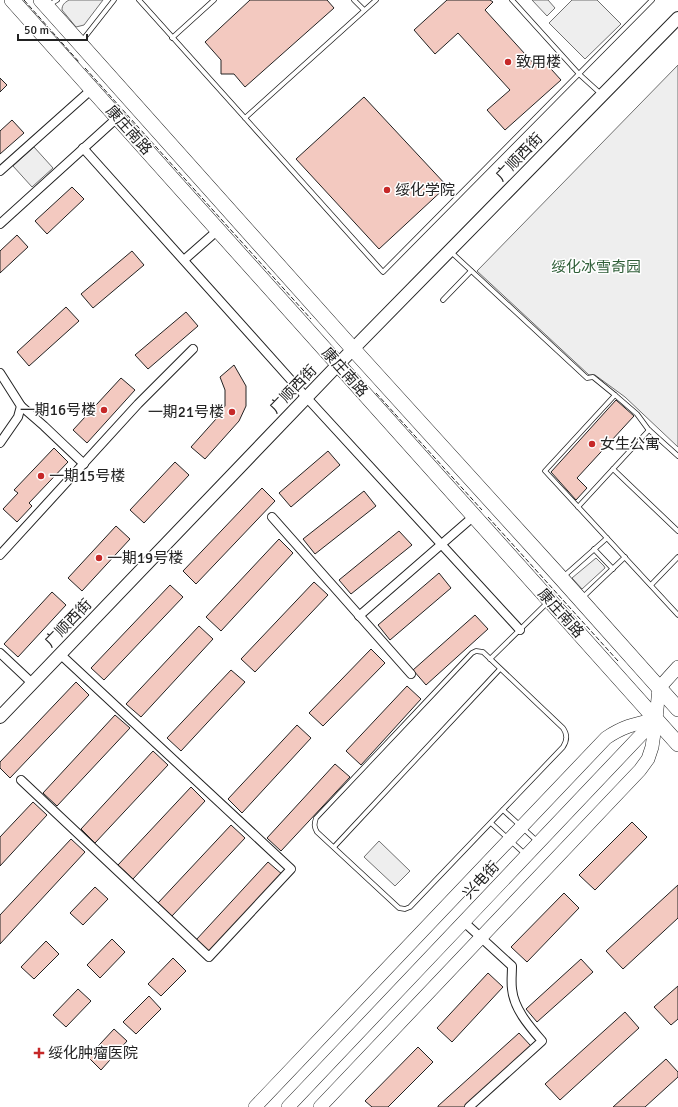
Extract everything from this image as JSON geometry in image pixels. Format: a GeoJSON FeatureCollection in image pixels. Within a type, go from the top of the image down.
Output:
{"type":"FeatureCollection","features":[{"type":"Feature","properties":{"kind":"highway","name":"康庄南路"},"geometry":{"type":"LineString","coordinates":[[12,0],[678,744]]}},
{"type":"Feature","properties":{"kind":"highway","name":"康庄南路"},"geometry":{"type":"LineString","coordinates":[[48,2],[80,44],[678,709]]}},
{"type":"Feature","properties":{"kind":"main road","name":"广顺西街"},"geometry":{"type":"LineString","coordinates":[[0,717],[449,250],[678,18]]}},
{"type":"Feature","properties":{"kind":"main road"},"geometry":{"type":"LineString","coordinates":[[320,1107],[640,770],[648,759],[652,747],[659,688],[678,667]]}},
{"type":"Feature","properties":{"kind":"main road"},"geometry":{"type":"LineString","coordinates":[[255,1107],[606,738],[630,725],[656,719]]}},
{"type":"Feature","properties":{"kind":"main road","name":"兴电街"},"geometry":{"type":"LineString","coordinates":[[288,1107],[656,719]]}},
{"type":"Feature","properties":{"kind":"street"},"geometry":{"type":"LineString","coordinates":[[0,171],[92,88]]}},
{"type":"Feature","properties":{"kind":"street"},"geometry":{"type":"LineString","coordinates":[[0,224],[117,118]]}},
{"type":"Feature","properties":{"kind":"street"},"geometry":{"type":"LineString","coordinates":[[84,148],[307,398],[520,630]]}},
{"type":"Feature","properties":{"kind":"street"},"geometry":{"type":"LineString","coordinates":[[184,260],[218,230]]}},
{"type":"Feature","properties":{"kind":"street"},"geometry":{"type":"LineString","coordinates":[[0,554],[138,404],[193,350]]}},
{"type":"Feature","properties":{"kind":"street"},"geometry":{"type":"LineString","coordinates":[[0,373],[21,406],[84,464]]}},
{"type":"Feature","properties":{"kind":"street"},"geometry":{"type":"LineString","coordinates":[[0,443],[18,417],[21,406]]}},
{"type":"Feature","properties":{"kind":"street"},"geometry":{"type":"LineString","coordinates":[[359,616],[474,516]]}},
{"type":"Feature","properties":{"kind":"street"},"geometry":{"type":"LineString","coordinates":[[272,517],[411,674]]}},
{"type":"Feature","properties":{"kind":"street"},"geometry":{"type":"LineString","coordinates":[[0,653],[32,683]]}},
{"type":"Feature","properties":{"kind":"street"},"geometry":{"type":"LineString","coordinates":[[21,780],[209,957],[291,869],[60,654]]}},
{"type":"Feature","properties":{"kind":"street"},"geometry":{"type":"LineString","coordinates":[[464,922],[512,966],[512,990],[517,1006],[530,1028],[542,1041],[468,1107]]}},
{"type":"Feature","properties":{"kind":"lane"},"geometry":{"type":"LineString","coordinates":[[80,44],[114,0]]}},
{"type":"Feature","properties":{"kind":"lane"},"geometry":{"type":"LineString","coordinates":[[139,0],[383,272],[652,0]]}},
{"type":"Feature","properties":{"kind":"lane"},"geometry":{"type":"LineString","coordinates":[[172,38],[214,0]]}},
{"type":"Feature","properties":{"kind":"lane"},"geometry":{"type":"LineString","coordinates":[[354,0],[364,10]]}},
{"type":"Feature","properties":{"kind":"lane"},"geometry":{"type":"LineString","coordinates":[[245,118],[376,0]]}},
{"type":"Feature","properties":{"kind":"lane"},"geometry":{"type":"LineString","coordinates":[[512,0],[579,74],[602,95]]}},
{"type":"Feature","properties":{"kind":"lane"},"geometry":{"type":"LineString","coordinates":[[449,250],[588,378],[593,377],[615,394],[637,414],[649,430],[678,456]]}},
{"type":"Feature","properties":{"kind":"lane"},"geometry":{"type":"LineString","coordinates":[[443,300],[471,271]]}},
{"type":"Feature","properties":{"kind":"lane"},"geometry":{"type":"LineString","coordinates":[[615,394],[545,471],[678,614]]}},
{"type":"Feature","properties":{"kind":"lane"},"geometry":{"type":"LineString","coordinates":[[578,507],[649,430]]}},
{"type":"Feature","properties":{"kind":"lane"},"geometry":{"type":"LineString","coordinates":[[613,469],[678,531]]}},
{"type":"Feature","properties":{"kind":"lane"},"geometry":{"type":"LineString","coordinates":[[561,578],[607,538]]}},
{"type":"Feature","properties":{"kind":"lane"},"geometry":{"type":"LineString","coordinates":[[594,549],[613,569]]}},
{"type":"Feature","properties":{"kind":"lane"},"geometry":{"type":"LineString","coordinates":[[581,600],[625,557]]}},
{"type":"Feature","properties":{"kind":"lane"},"geometry":{"type":"LineString","coordinates":[[651,586],[678,557]]}},
{"type":"Feature","properties":{"kind":"lane"},"geometry":{"type":"LineString","coordinates":[[490,659],[550,600]]}},
{"type":"Feature","properties":{"kind":"lane"},"geometry":{"type":"LineString","coordinates":[[476,651],[483,652],[500,669],[563,728],[567,739],[566,744],[410,907],[405,909],[399,908],[318,832],[314,823],[316,818],[472,653],[476,651]]}},
{"type":"Feature","properties":{"kind":"lane"},"geometry":{"type":"LineString","coordinates":[[334,847],[500,669]]}},
{"type":"Feature","properties":{"kind":"lane"},"geometry":{"type":"LineString","coordinates":[[503,810],[538,843]]}},
{"type":"Feature","properties":{"kind":"lane"},"geometry":{"type":"LineString","coordinates":[[491,823],[526,855]]}},
{"type":"Feature","properties":{"kind":"green space"},"geometry":{"type":"Polygon","coordinates":[[[69,0],[103,0],[84,25],[76,27],[62,10],[64,4],[69,0]]]}},
{"type":"Feature","properties":{"kind":"green space"},"geometry":{"type":"Polygon","coordinates":[[[532,0],[548,0],[555,8],[547,16],[532,0]]]}},
{"type":"Feature","properties":{"kind":"green space"},"geometry":{"type":"Polygon","coordinates":[[[572,0],[597,0],[621,24],[585,59],[549,23],[572,0]]]}},
{"type":"Feature","properties":{"kind":"green space","name":"绥化冰雪奇园"},"geometry":{"type":"Polygon","coordinates":[[[678,65],[678,447],[625,397],[595,375],[589,375],[477,271],[678,65]]]}},
{"type":"Feature","properties":{"kind":"green space"},"geometry":{"type":"Polygon","coordinates":[[[34,147],[53,168],[32,187],[13,166],[34,147]]]}},
{"type":"Feature","properties":{"kind":"green space"},"geometry":{"type":"Polygon","coordinates":[[[596,558],[605,568],[582,589],[572,578],[596,558]]]}},
{"type":"Feature","properties":{"kind":"green space"},"geometry":{"type":"Polygon","coordinates":[[[379,841],[410,871],[395,886],[364,857],[379,841]]]}},
{"type":"Feature","properties":{"kind":"building"},"geometry":{"type":"Polygon","coordinates":[[[250,0],[327,0],[334,8],[245,87],[234,74],[221,74],[221,60],[205,42],[250,0]]]}},
{"type":"Feature","properties":{"kind":"building","name":"致用楼"},"geometry":{"type":"Polygon","coordinates":[[[447,0],[490,0],[493,2],[485,10],[535,65],[542,59],[561,80],[505,130],[487,110],[510,90],[458,33],[435,54],[414,30],[447,0]]]}},
{"type":"Feature","properties":{"kind":"building"},"geometry":{"type":"Polygon","coordinates":[[[0,78],[7,85],[0,92],[0,78]]]}},
{"type":"Feature","properties":{"kind":"building"},"geometry":{"type":"Polygon","coordinates":[[[364,97],[447,186],[379,249],[296,159],[364,97]]]}},
{"type":"Feature","properties":{"kind":"building"},"geometry":{"type":"Polygon","coordinates":[[[12,120],[24,133],[0,154],[0,131],[12,120]]]}},
{"type":"Feature","properties":{"kind":"building"},"geometry":{"type":"Polygon","coordinates":[[[72,187],[84,199],[47,234],[35,221],[72,187]]]}},
{"type":"Feature","properties":{"kind":"building"},"geometry":{"type":"Polygon","coordinates":[[[17,235],[28,247],[0,273],[0,251],[17,235]]]}},
{"type":"Feature","properties":{"kind":"building"},"geometry":{"type":"Polygon","coordinates":[[[132,251],[144,265],[93,308],[81,294],[132,251]]]}},
{"type":"Feature","properties":{"kind":"building"},"geometry":{"type":"Polygon","coordinates":[[[66,307],[79,321],[29,366],[17,352],[66,307]]]}},
{"type":"Feature","properties":{"kind":"building"},"geometry":{"type":"Polygon","coordinates":[[[186,312],[198,326],[148,369],[135,355],[186,312]]]}},
{"type":"Feature","properties":{"kind":"building","name":"一期21号楼"},"geometry":{"type":"Polygon","coordinates":[[[234,365],[246,386],[246,406],[239,421],[205,459],[191,447],[216,419],[225,406],[225,390],[220,377],[234,365]]]}},
{"type":"Feature","properties":{"kind":"building","name":"一期16号楼"},"geometry":{"type":"Polygon","coordinates":[[[121,378],[135,390],[87,443],[73,430],[121,378]]]}},
{"type":"Feature","properties":{"kind":"building","name":"女生公寓"},"geometry":{"type":"Polygon","coordinates":[[[616,400],[634,416],[577,478],[587,488],[576,500],[551,472],[616,400]]]}},
{"type":"Feature","properties":{"kind":"building","name":"一期15号楼"},"geometry":{"type":"Polygon","coordinates":[[[54,448],[68,462],[29,503],[32,506],[17,522],[3,509],[18,493],[14,490],[54,448]]]}},
{"type":"Feature","properties":{"kind":"building"},"geometry":{"type":"Polygon","coordinates":[[[328,451],[340,465],[291,507],[279,493],[328,451]]]}},
{"type":"Feature","properties":{"kind":"building"},"geometry":{"type":"Polygon","coordinates":[[[175,462],[189,475],[144,523],[130,510],[175,462]]]}},
{"type":"Feature","properties":{"kind":"building"},"geometry":{"type":"Polygon","coordinates":[[[262,488],[275,501],[196,584],[183,571],[262,488]]]}},
{"type":"Feature","properties":{"kind":"building"},"geometry":{"type":"Polygon","coordinates":[[[364,491],[376,506],[315,554],[303,539],[364,491]]]}},
{"type":"Feature","properties":{"kind":"building","name":"一期19号楼"},"geometry":{"type":"Polygon","coordinates":[[[116,526],[130,539],[82,591],[68,578],[116,526]]]}},
{"type":"Feature","properties":{"kind":"building"},"geometry":{"type":"Polygon","coordinates":[[[399,531],[412,545],[351,594],[339,580],[399,531]]]}},
{"type":"Feature","properties":{"kind":"building"},"geometry":{"type":"Polygon","coordinates":[[[279,539],[293,553],[221,631],[206,617],[279,539]]]}},
{"type":"Feature","properties":{"kind":"building"},"geometry":{"type":"Polygon","coordinates":[[[439,573],[451,588],[390,640],[378,625],[439,573]]]}},
{"type":"Feature","properties":{"kind":"building"},"geometry":{"type":"Polygon","coordinates":[[[314,582],[328,595],[255,672],[241,659],[314,582]]]}},
{"type":"Feature","properties":{"kind":"building"},"geometry":{"type":"Polygon","coordinates":[[[170,585],[183,597],[104,680],[91,668],[170,585]]]}},
{"type":"Feature","properties":{"kind":"building"},"geometry":{"type":"Polygon","coordinates":[[[52,592],[66,605],[18,657],[4,644],[52,592]]]}},
{"type":"Feature","properties":{"kind":"building"},"geometry":{"type":"Polygon","coordinates":[[[475,615],[488,629],[426,685],[413,670],[475,615]]]}},
{"type":"Feature","properties":{"kind":"building"},"geometry":{"type":"Polygon","coordinates":[[[199,626],[213,639],[141,717],[126,704],[199,626]]]}},
{"type":"Feature","properties":{"kind":"building"},"geometry":{"type":"Polygon","coordinates":[[[371,649],[385,663],[323,726],[309,713],[371,649]]]}},
{"type":"Feature","properties":{"kind":"building"},"geometry":{"type":"Polygon","coordinates":[[[231,670],[245,682],[181,751],[167,738],[231,670]]]}},
{"type":"Feature","properties":{"kind":"building"},"geometry":{"type":"Polygon","coordinates":[[[76,682],[89,695],[10,778],[0,768],[0,762],[76,682]]]}},
{"type":"Feature","properties":{"kind":"building"},"geometry":{"type":"Polygon","coordinates":[[[407,686],[421,699],[361,765],[346,751],[407,686]]]}},
{"type":"Feature","properties":{"kind":"building"},"geometry":{"type":"Polygon","coordinates":[[[115,715],[130,728],[57,806],[43,793],[115,715]]]}},
{"type":"Feature","properties":{"kind":"building"},"geometry":{"type":"Polygon","coordinates":[[[297,725],[311,738],[242,813],[228,799],[297,725]]]}},
{"type":"Feature","properties":{"kind":"building"},"geometry":{"type":"Polygon","coordinates":[[[153,751],[168,765],[95,843],[81,829],[153,751]]]}},
{"type":"Feature","properties":{"kind":"building"},"geometry":{"type":"Polygon","coordinates":[[[335,764],[350,777],[281,851],[267,838],[335,764]]]}},
{"type":"Feature","properties":{"kind":"building"},"geometry":{"type":"Polygon","coordinates":[[[191,787],[205,801],[133,879],[118,865],[191,787]]]}},
{"type":"Feature","properties":{"kind":"building"},"geometry":{"type":"Polygon","coordinates":[[[33,802],[47,815],[0,866],[0,837],[33,802]]]}},
{"type":"Feature","properties":{"kind":"building"},"geometry":{"type":"Polygon","coordinates":[[[632,822],[647,837],[595,890],[579,875],[632,822]]]}},
{"type":"Feature","properties":{"kind":"building"},"geometry":{"type":"Polygon","coordinates":[[[231,825],[245,838],[172,916],[158,903],[231,825]]]}},
{"type":"Feature","properties":{"kind":"building"},"geometry":{"type":"Polygon","coordinates":[[[71,839],[85,852],[0,944],[0,915],[71,839]]]}},
{"type":"Feature","properties":{"kind":"building"},"geometry":{"type":"Polygon","coordinates":[[[268,862],[283,875],[210,953],[196,940],[268,862]]]}},
{"type":"Feature","properties":{"kind":"building"},"geometry":{"type":"Polygon","coordinates":[[[678,885],[678,918],[623,969],[606,951],[678,885]]]}},
{"type":"Feature","properties":{"kind":"building"},"geometry":{"type":"Polygon","coordinates":[[[95,887],[108,899],[83,925],[70,913],[95,887]]]}},
{"type":"Feature","properties":{"kind":"building"},"geometry":{"type":"Polygon","coordinates":[[[564,893],[579,908],[527,962],[511,947],[564,893]]]}},
{"type":"Feature","properties":{"kind":"building"},"geometry":{"type":"Polygon","coordinates":[[[112,939],[125,952],[100,978],[87,965],[112,939]]]}},
{"type":"Feature","properties":{"kind":"building"},"geometry":{"type":"Polygon","coordinates":[[[46,941],[59,954],[34,979],[21,967],[46,941]]]}},
{"type":"Feature","properties":{"kind":"building"},"geometry":{"type":"Polygon","coordinates":[[[173,958],[186,971],[161,996],[148,984],[173,958]]]}},
{"type":"Feature","properties":{"kind":"building"},"geometry":{"type":"Polygon","coordinates":[[[581,959],[593,972],[537,1022],[526,1009],[581,959]]]}},
{"type":"Feature","properties":{"kind":"building"},"geometry":{"type":"Polygon","coordinates":[[[488,973],[503,987],[452,1042],[437,1028],[488,973]]]}},
{"type":"Feature","properties":{"kind":"building"},"geometry":{"type":"Polygon","coordinates":[[[678,986],[678,1019],[671,1025],[654,1007],[678,986]]]}},
{"type":"Feature","properties":{"kind":"building"},"geometry":{"type":"Polygon","coordinates":[[[78,989],[91,1001],[66,1027],[53,1015],[78,989]]]}},
{"type":"Feature","properties":{"kind":"building"},"geometry":{"type":"Polygon","coordinates":[[[149,996],[161,1009],[136,1034],[123,1022],[149,996]]]}},
{"type":"Feature","properties":{"kind":"building"},"geometry":{"type":"Polygon","coordinates":[[[625,1012],[639,1028],[560,1100],[545,1084],[625,1012]]]}},
{"type":"Feature","properties":{"kind":"building"},"geometry":{"type":"Polygon","coordinates":[[[114,1029],[127,1041],[101,1070],[88,1057],[114,1029]]]}},
{"type":"Feature","properties":{"kind":"building"},"geometry":{"type":"Polygon","coordinates":[[[519,1033],[531,1046],[464,1107],[438,1107],[438,1106],[519,1033]]]}},
{"type":"Feature","properties":{"kind":"building"},"geometry":{"type":"Polygon","coordinates":[[[418,1047],[433,1062],[388,1107],[372,1107],[365,1101],[418,1047]]]}},
{"type":"Feature","properties":{"kind":"building"},"geometry":{"type":"Polygon","coordinates":[[[666,1059],[678,1072],[678,1077],[645,1107],[613,1107],[666,1059]]]}},
{"type":"Feature","properties":{"kind":"fence"},"geometry":{"type":"LineString","coordinates":[[24,0],[79,62]]}},
{"type":"Feature","properties":{"kind":"fence"},"geometry":{"type":"LineString","coordinates":[[85,68],[311,319]]}},
{"type":"Feature","properties":{"kind":"fence"},"geometry":{"type":"LineString","coordinates":[[376,393],[482,510]]}},
{"type":"Feature","properties":{"kind":"fence"},"geometry":{"type":"LineString","coordinates":[[488,517],[618,661]]}},
{"type":"Feature","properties":{"kind":"place","name":"致用楼"},"geometry":{"type":"Point","coordinates":[508,62]}},
{"type":"Feature","properties":{"kind":"place","name":"绥化学院"},"geometry":{"type":"Point","coordinates":[387,190]}},
{"type":"Feature","properties":{"kind":"place","name":"一期16号楼"},"geometry":{"type":"Point","coordinates":[104,410]}},
{"type":"Feature","properties":{"kind":"place","name":"一期21号楼"},"geometry":{"type":"Point","coordinates":[232,412]}},
{"type":"Feature","properties":{"kind":"place","name":"女生公寓"},"geometry":{"type":"Point","coordinates":[592,444]}},
{"type":"Feature","properties":{"kind":"place","name":"一期15号楼"},"geometry":{"type":"Point","coordinates":[41,476]}},
{"type":"Feature","properties":{"kind":"place","name":"一期19号楼"},"geometry":{"type":"Point","coordinates":[99,558]}},
{"type":"Feature","properties":{"kind":"place","name":"绥化肿瘤医院"},"geometry":{"type":"Point","coordinates":[39,1053]}}]}
